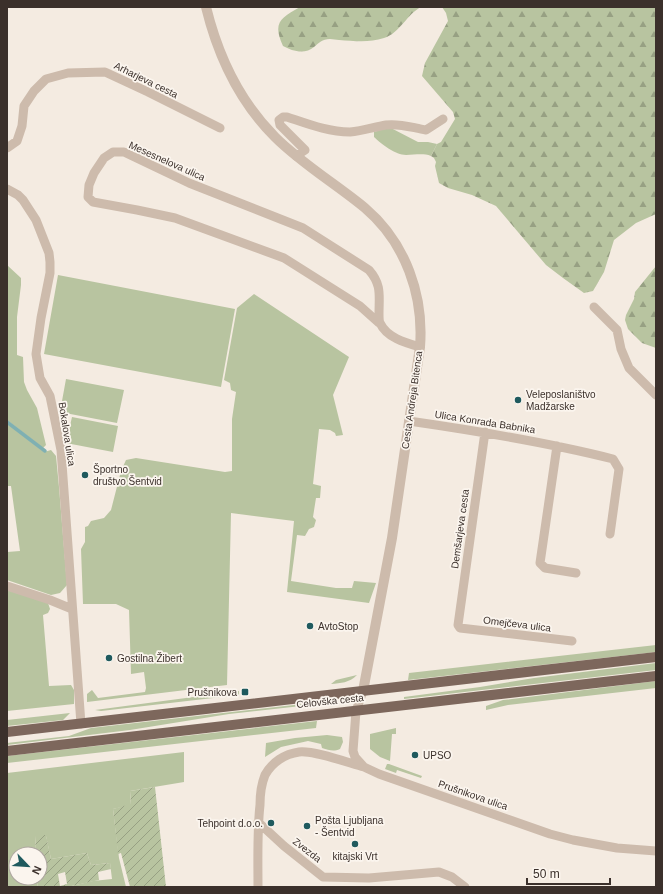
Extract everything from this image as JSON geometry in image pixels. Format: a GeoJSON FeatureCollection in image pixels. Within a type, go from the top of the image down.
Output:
{"type":"FeatureCollection","features":[{"type":"Feature","properties":{"kind":"main road","name":"Celovška cesta"},"geometry":{"type":"LineString","coordinates":[[7,732],[656,657]]}},
{"type":"Feature","properties":{"kind":"main road","name":"Celovška cesta"},"geometry":{"type":"LineString","coordinates":[[7,751],[656,676]]}},
{"type":"Feature","properties":{"kind":"street","name":"Cesta Andreja Bitenca"},"geometry":{"type":"LineString","coordinates":[[206,7],[214,38],[223,61],[241,94],[262,123],[296,156],[366,209],[382,226],[395,243],[408,268],[417,294],[420,320],[420,347],[387,568],[363,691]]}},
{"type":"Feature","properties":{"kind":"street","name":"Arharjeva cesta"},"geometry":{"type":"LineString","coordinates":[[7,148],[17,141],[22,126],[24,106],[34,91],[46,80],[68,72],[105,72],[220,128]]}},
{"type":"Feature","properties":{"kind":"street"},"geometry":{"type":"LineString","coordinates":[[296,156],[306,150],[280,125],[279,120],[283,117],[287,117],[314,127],[334,131],[350,132],[397,124],[426,130],[443,119]]}},
{"type":"Feature","properties":{"kind":"street","name":"Mesesnelova ulica"},"geometry":{"type":"LineString","coordinates":[[379,323],[380,295],[376,277],[369,270],[303,228],[189,183],[124,152],[113,152],[104,158],[94,172],[89,185],[88,197],[93,202],[175,218],[284,258],[360,306],[395,338],[420,347]]}},
{"type":"Feature","properties":{"kind":"street","name":"Bokalova ulica"},"geometry":{"type":"LineString","coordinates":[[7,190],[18,195],[23,200],[36,220],[49,253],[50,273],[41,318],[36,354],[40,378],[50,396],[61,450],[81,724]]}},
{"type":"Feature","properties":{"kind":"street"},"geometry":{"type":"LineString","coordinates":[[594,307],[617,330],[629,368],[656,395]]}},
{"type":"Feature","properties":{"kind":"street","name":"Ulica Konrada Babnika"},"geometry":{"type":"LineString","coordinates":[[409,421],[485,432],[613,459],[620,469],[610,534]]}},
{"type":"Feature","properties":{"kind":"street","name":"Demšarjeva cesta"},"geometry":{"type":"LineString","coordinates":[[460,628],[458,624],[485,432]]}},
{"type":"Feature","properties":{"kind":"street"},"geometry":{"type":"LineString","coordinates":[[557,446],[540,563],[545,568],[576,573]]}},
{"type":"Feature","properties":{"kind":"street"},"geometry":{"type":"LineString","coordinates":[[7,586],[72,609]]}},
{"type":"Feature","properties":{"kind":"street","name":"Omejčeva ulica"},"geometry":{"type":"LineString","coordinates":[[460,628],[572,641]]}},
{"type":"Feature","properties":{"kind":"street"},"geometry":{"type":"LineString","coordinates":[[363,691],[356,711],[353,751],[355,757],[364,767]]}},
{"type":"Feature","properties":{"kind":"street"},"geometry":{"type":"LineString","coordinates":[[258,887],[258,822],[261,786],[266,775],[278,760],[289,754],[304,752],[325,756],[364,767]]}},
{"type":"Feature","properties":{"kind":"street","name":"Prušnikova ulica"},"geometry":{"type":"LineString","coordinates":[[364,767],[415,787],[550,834],[617,848],[656,851]]}},
{"type":"Feature","properties":{"kind":"street","name":"Zvezda"},"geometry":{"type":"LineString","coordinates":[[258,822],[284,846],[324,877],[369,878],[439,872],[452,877],[465,887]]}},
{"type":"Feature","properties":{"kind":"green space"},"geometry":{"type":"Polygon","coordinates":[[[300,7],[421,7],[416,10],[390,36],[373,41],[327,39],[303,52],[294,51],[283,46],[278,31],[280,22],[283,18],[300,7]]]}},
{"type":"Feature","properties":{"kind":"green space"},"geometry":{"type":"Polygon","coordinates":[[[442,7],[656,7],[656,214],[636,223],[614,240],[604,272],[593,291],[584,293],[546,265],[496,206],[472,195],[448,188],[439,183],[435,166],[436,162],[431,156],[437,144],[441,142],[455,119],[453,112],[422,76],[425,63],[448,21],[446,13],[442,7]]]}},
{"type":"Feature","properties":{"kind":"green space"},"geometry":{"type":"Polygon","coordinates":[[[389,127],[418,142],[437,144],[431,156],[422,154],[402,155],[385,146],[374,137],[374,132],[389,127]]]}},
{"type":"Feature","properties":{"kind":"green space"},"geometry":{"type":"Polygon","coordinates":[[[7,265],[21,278],[17,317],[17,355],[23,357],[24,382],[37,408],[46,445],[43,448],[7,420],[7,265]]]}},
{"type":"Feature","properties":{"kind":"green space"},"geometry":{"type":"Polygon","coordinates":[[[656,266],[656,348],[642,343],[628,329],[625,320],[634,299],[635,292],[656,266]]]}},
{"type":"Feature","properties":{"kind":"green space"},"geometry":{"type":"Polygon","coordinates":[[[58,275],[235,309],[221,387],[44,354],[58,275]]]}},
{"type":"Feature","properties":{"kind":"green space"},"geometry":{"type":"Polygon","coordinates":[[[254,294],[349,357],[333,395],[343,435],[336,436],[335,433],[330,430],[319,429],[313,484],[321,486],[320,498],[316,498],[313,517],[316,520],[314,527],[309,529],[305,536],[297,535],[291,581],[336,588],[352,588],[354,581],[376,583],[369,603],[287,592],[294,521],[231,513],[227,685],[87,702],[87,694],[92,690],[98,698],[145,692],[146,688],[144,672],[131,674],[129,610],[116,604],[83,604],[81,549],[85,542],[85,527],[88,526],[91,521],[104,518],[111,510],[121,471],[126,460],[136,458],[225,472],[232,471],[232,419],[236,392],[231,390],[230,383],[224,380],[237,308],[254,294]]]}},
{"type":"Feature","properties":{"kind":"green space"},"geometry":{"type":"Polygon","coordinates":[[[66,379],[124,390],[117,423],[60,412],[66,379]]]}},
{"type":"Feature","properties":{"kind":"green space"},"geometry":{"type":"Polygon","coordinates":[[[72,417],[118,426],[113,452],[66,443],[72,417]]]}},
{"type":"Feature","properties":{"kind":"green space"},"geometry":{"type":"Polygon","coordinates":[[[7,423],[44,452],[51,450],[56,456],[67,585],[60,593],[51,595],[7,580],[7,552],[20,551],[11,486],[7,486],[7,423]]]}},
{"type":"Feature","properties":{"kind":"green space"},"geometry":{"type":"Polygon","coordinates":[[[7,590],[48,603],[50,609],[48,613],[43,615],[49,686],[71,685],[74,690],[74,704],[7,711],[7,590]]]}},
{"type":"Feature","properties":{"kind":"green space"},"geometry":{"type":"Polygon","coordinates":[[[656,645],[656,652],[408,680],[409,673],[656,645]]]}},
{"type":"Feature","properties":{"kind":"green space"},"geometry":{"type":"Polygon","coordinates":[[[656,663],[656,670],[404,699],[404,697],[534,678],[656,663]]]}},
{"type":"Feature","properties":{"kind":"green space"},"geometry":{"type":"Polygon","coordinates":[[[357,675],[348,681],[331,684],[336,680],[357,675]]]}},
{"type":"Feature","properties":{"kind":"green space"},"geometry":{"type":"Polygon","coordinates":[[[656,681],[656,688],[508,705],[486,710],[486,706],[503,700],[656,681]]]}},
{"type":"Feature","properties":{"kind":"green space"},"geometry":{"type":"Polygon","coordinates":[[[239,691],[239,695],[101,711],[95,710],[239,691]]]}},
{"type":"Feature","properties":{"kind":"green space"},"geometry":{"type":"Polygon","coordinates":[[[320,702],[319,704],[229,714],[130,730],[7,745],[7,743],[69,736],[91,728],[320,702]]]}},
{"type":"Feature","properties":{"kind":"green space"},"geometry":{"type":"Polygon","coordinates":[[[70,713],[63,720],[7,726],[7,720],[70,713]]]}},
{"type":"Feature","properties":{"kind":"green space"},"geometry":{"type":"Polygon","coordinates":[[[317,721],[316,728],[7,763],[7,756],[317,721]]]}},
{"type":"Feature","properties":{"kind":"green space"},"geometry":{"type":"Polygon","coordinates":[[[396,728],[396,734],[392,734],[390,761],[380,757],[370,749],[370,734],[396,728]]]}},
{"type":"Feature","properties":{"kind":"green space"},"geometry":{"type":"Polygon","coordinates":[[[327,735],[342,737],[343,742],[340,749],[329,750],[322,748],[321,744],[308,741],[281,747],[265,757],[266,743],[327,735]]]}},
{"type":"Feature","properties":{"kind":"green space"},"geometry":{"type":"Polygon","coordinates":[[[184,752],[184,782],[130,791],[131,805],[113,809],[119,858],[126,887],[67,887],[93,881],[112,879],[110,863],[91,865],[87,853],[51,859],[46,836],[36,836],[35,846],[8,846],[8,886],[38,887],[7,887],[7,773],[184,752]]]}},
{"type":"Feature","properties":{"kind":"green space"},"geometry":{"type":"Polygon","coordinates":[[[387,764],[422,776],[421,778],[397,770],[396,773],[385,769],[387,764]]]}},
{"type":"Feature","properties":{"kind":"green space"},"geometry":{"type":"Polygon","coordinates":[[[155,787],[166,887],[130,887],[121,853],[118,854],[113,809],[131,804],[130,791],[155,787]]]}},
{"type":"Feature","properties":{"kind":"green space"},"geometry":{"type":"Polygon","coordinates":[[[36,835],[46,835],[51,859],[87,853],[91,865],[110,863],[111,869],[98,872],[99,880],[67,887],[38,887],[48,886],[48,846],[35,846],[36,835]],[[65,872],[58,874],[60,886],[67,884],[65,872]]]}},
{"type":"Feature","properties":{"kind":"waterway"},"geometry":{"type":"LineString","coordinates":[[7,422],[45,451]]}},
{"type":"Feature","properties":{"kind":"place","name":"Veleposlaništvo Madžarske"},"geometry":{"type":"Point","coordinates":[518,400]}},
{"type":"Feature","properties":{"kind":"place","name":"Športno društvo Šentvid"},"geometry":{"type":"Point","coordinates":[85,475]}},
{"type":"Feature","properties":{"kind":"place","name":"AvtoStop"},"geometry":{"type":"Point","coordinates":[310,626]}},
{"type":"Feature","properties":{"kind":"place","name":"Gostilna Žibert"},"geometry":{"type":"Point","coordinates":[109,658]}},
{"type":"Feature","properties":{"kind":"place","name":"Prušnikova"},"geometry":{"type":"Point","coordinates":[245,692]}},
{"type":"Feature","properties":{"kind":"place","name":"UPSO"},"geometry":{"type":"Point","coordinates":[415,755]}},
{"type":"Feature","properties":{"kind":"place","name":"Tehpoint d.o.o."},"geometry":{"type":"Point","coordinates":[271,823]}},
{"type":"Feature","properties":{"kind":"place","name":"Pošta Ljubljana - Šentvid"},"geometry":{"type":"Point","coordinates":[307,826]}},
{"type":"Feature","properties":{"kind":"place","name":"kitajski Vrt"},"geometry":{"type":"Point","coordinates":[355,844]}}]}
